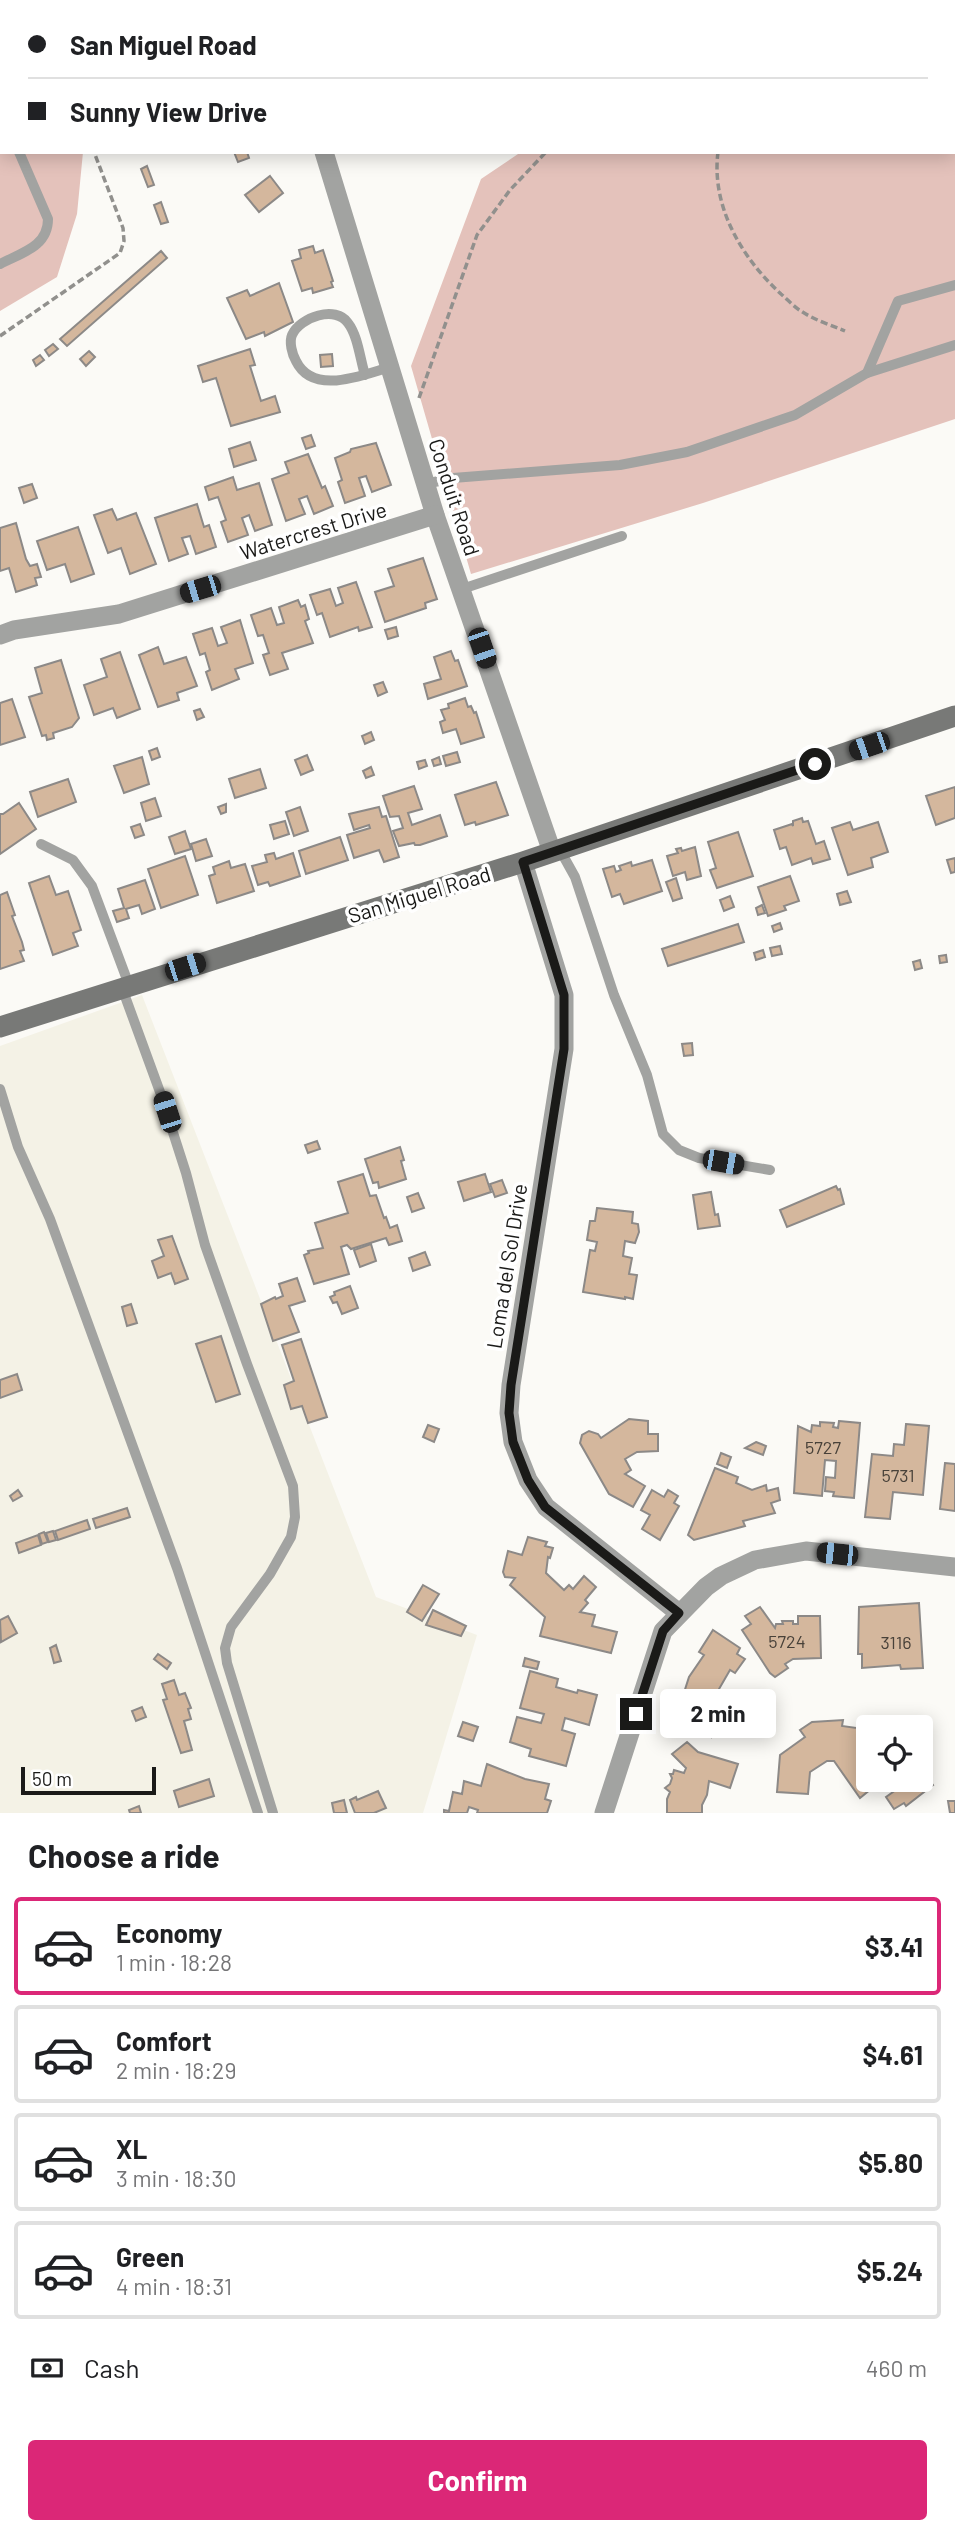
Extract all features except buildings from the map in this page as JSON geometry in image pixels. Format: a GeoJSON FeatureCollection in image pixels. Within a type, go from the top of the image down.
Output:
{"type":"FeatureCollection","features":[{"type":"Feature","properties":{"kind":"street","name":"Conduit Road"},"geometry":{"type":"LineString","coordinates":[[325,154],[435,515],[556,851]]}},
{"type":"Feature","properties":{"kind":"street","name":"Watercrest Drive"},"geometry":{"type":"LineString","coordinates":[[0,635],[14,630],[119,614],[435,515]]}},
{"type":"Feature","properties":{"kind":"street","name":"San Miguel Road"},"geometry":{"type":"LineString","coordinates":[[0,1027],[523,862],[955,716]]}},
{"type":"Feature","properties":{"kind":"street","name":"Loma del Sol Drive"},"geometry":{"type":"LineString","coordinates":[[523,862],[564,995],[564,1049],[511,1385],[509,1413],[513,1442],[528,1480],[545,1507],[679,1613]]}},
{"type":"Feature","properties":{"kind":"street"},"geometry":{"type":"LineString","coordinates":[[604,1813],[663,1631],[706,1587],[721,1576],[755,1560],[806,1551],[955,1567]]}},
{"type":"Feature","properties":{"kind":"lane"},"geometry":{"type":"LineString","coordinates":[[0,264],[36,247],[48,226],[48,219],[20,154]]}},
{"type":"Feature","properties":{"kind":"lane"},"geometry":{"type":"LineString","coordinates":[[867,373],[898,301],[955,285]]}},
{"type":"Feature","properties":{"kind":"lane"},"geometry":{"type":"LineString","coordinates":[[365,374],[348,322],[340,316],[329,314],[312,318],[300,325],[292,335],[292,352],[297,364],[308,376],[331,381],[349,380],[390,367]]}},
{"type":"Feature","properties":{"kind":"lane"},"geometry":{"type":"LineString","coordinates":[[425,484],[453,478],[620,465],[687,452],[795,415],[867,373],[955,345]]}},
{"type":"Feature","properties":{"kind":"lane"},"geometry":{"type":"LineString","coordinates":[[462,589],[622,536]]}},
{"type":"Feature","properties":{"kind":"lane"},"geometry":{"type":"LineString","coordinates":[[41,844],[73,860],[92,886],[186,1173],[205,1245],[293,1486],[295,1517],[291,1537],[270,1574],[231,1628],[225,1648],[227,1663],[273,1813]]}},
{"type":"Feature","properties":{"kind":"lane"},"geometry":{"type":"LineString","coordinates":[[556,851],[575,877],[614,995],[647,1075],[663,1134],[679,1150],[699,1158],[771,1170]]}},
{"type":"Feature","properties":{"kind":"lane"},"geometry":{"type":"LineString","coordinates":[[0,1088],[18,1147],[50,1219],[177,1568],[258,1813]]}},
{"type":"Feature","properties":{"kind":"path"},"geometry":{"type":"LineString","coordinates":[[0,336],[120,253],[124,241],[123,228],[95,154]]}},
{"type":"Feature","properties":{"kind":"path"},"geometry":{"type":"LineString","coordinates":[[416,408],[477,235],[510,190],[544,154]]}},
{"type":"Feature","properties":{"kind":"path"},"geometry":{"type":"LineString","coordinates":[[718,154],[716,168],[721,202],[743,252],[765,279],[800,311],[845,331]]}},
{"type":"Feature","properties":{"kind":"shaded area"},"geometry":{"type":"Polygon","coordinates":[[[0,154],[83,154],[77,214],[57,277],[0,311],[0,154]]]}},
{"type":"Feature","properties":{"kind":"shaded area"},"geometry":{"type":"Polygon","coordinates":[[[518,154],[955,154],[955,419],[703,503],[471,574],[411,366],[481,179],[518,154]]]}},
{"type":"Feature","properties":{"kind":"shaded area"},"geometry":{"type":"Polygon","coordinates":[[[142,995],[376,1597],[477,1635],[423,1813],[0,1813],[0,1046],[142,995]]]}},
{"type":"Feature","properties":{"kind":"route"},"geometry":{"type":"LineString","coordinates":[[636,1714],[663,1631],[679,1613],[545,1507],[528,1480],[513,1442],[509,1413],[514,1359],[564,1049],[564,995],[523,862],[815,764]]}}]}
